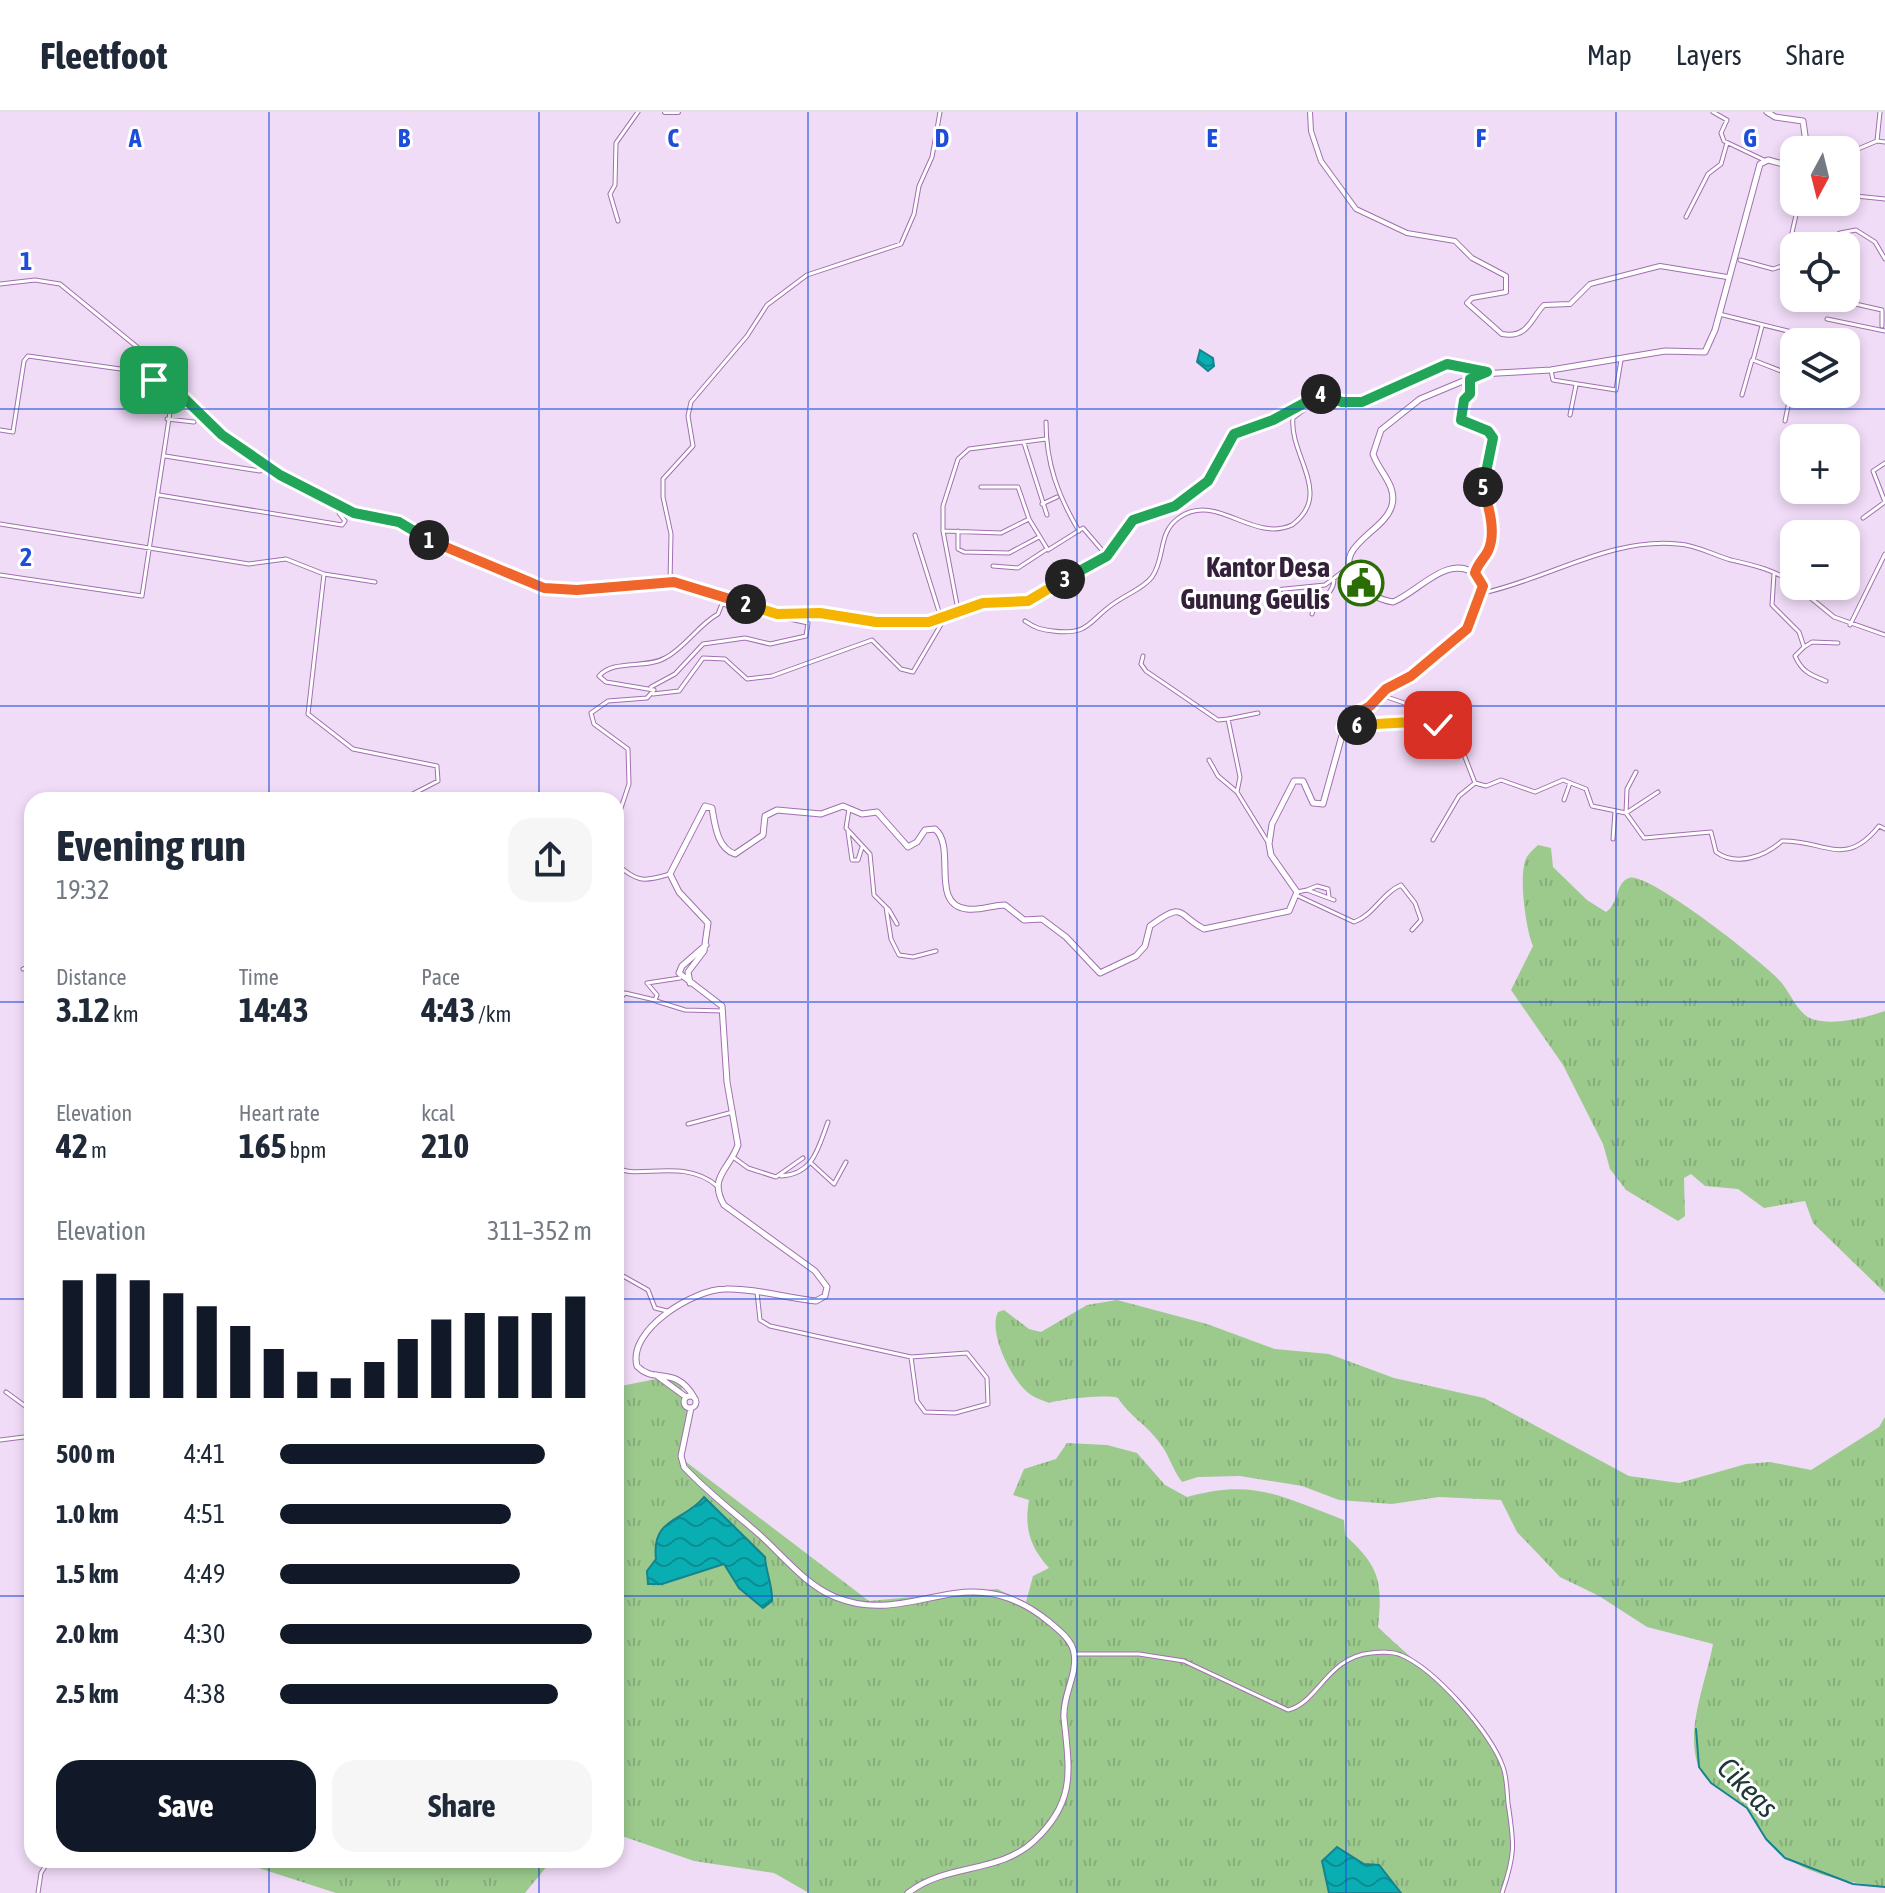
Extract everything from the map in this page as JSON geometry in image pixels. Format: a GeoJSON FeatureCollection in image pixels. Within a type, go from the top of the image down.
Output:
{"type":"FeatureCollection","features":[{"type":"Feature","properties":{"kind":"main road"},"geometry":{"type":"LineString","coordinates":[[1767,112],[1775,117],[1803,121],[1805,136]]}},
{"type":"Feature","properties":{"kind":"main road"},"geometry":{"type":"LineString","coordinates":[[690,983],[688,972],[706,945],[709,931],[704,915],[679,892],[670,874],[705,806],[712,809],[715,828],[724,846],[737,854],[763,835],[765,816],[773,810],[814,815],[841,806],[862,814],[880,814],[908,847],[914,845],[925,830],[935,829],[944,841],[946,889],[954,903],[967,909],[1005,905],[1024,920],[1042,919],[1053,931],[1066,937],[1100,973],[1136,956],[1145,946],[1149,927],[1171,913],[1190,916],[1204,929],[1279,915],[1292,909],[1296,893],[1271,855],[1269,844],[1272,824],[1296,779],[1303,781],[1313,803],[1325,801],[1346,720],[1411,676],[1467,629],[1482,593],[1483,583],[1475,573],[1457,569],[1443,572],[1393,602],[1360,586],[1349,567],[1354,547],[1385,518],[1392,502],[1391,486],[1373,454],[1377,435],[1423,396],[1487,372],[1551,370],[1665,351],[1703,353],[1708,348],[1719,314],[1757,172],[1764,160],[1780,164]]}},
{"type":"Feature","properties":{"kind":"main road"},"geometry":{"type":"LineString","coordinates":[[706,945],[682,966],[680,978],[713,997],[723,1011],[727,1082],[738,1145],[733,1157],[720,1172],[717,1186],[724,1205],[815,1271],[827,1287],[825,1296],[816,1301],[716,1289],[670,1312],[644,1332],[636,1353],[638,1368],[677,1378],[694,1397],[696,1404],[691,1408],[681,1456],[684,1467],[821,1590],[851,1602],[873,1605],[974,1591],[997,1593],[1040,1614],[1069,1640],[1075,1654],[1063,1706],[1070,1760],[1064,1796],[1036,1839],[1004,1860],[959,1869],[923,1882],[908,1893]]}},
{"type":"Feature","properties":{"kind":"main road"},"geometry":{"type":"LineString","coordinates":[[655,1374],[686,1397],[694,1397]]}},
{"type":"Feature","properties":{"kind":"main road"},"geometry":{"type":"LineString","coordinates":[[686,1397],[684,1404],[691,1408]]}},
{"type":"Feature","properties":{"kind":"street"},"geometry":{"type":"LineString","coordinates":[[618,221],[610,194],[615,185],[616,143],[638,112]]}},
{"type":"Feature","properties":{"kind":"street"},"geometry":{"type":"LineString","coordinates":[[665,112],[678,112]]}},
{"type":"Feature","properties":{"kind":"street"},"geometry":{"type":"LineString","coordinates":[[670,582],[672,540],[663,497],[663,479],[691,450],[693,439],[688,412],[691,402],[747,336],[759,313],[786,289],[807,275],[901,244],[915,211],[919,186],[932,157],[940,112]]}},
{"type":"Feature","properties":{"kind":"street"},"geometry":{"type":"LineString","coordinates":[[1310,112],[1311,131],[1321,161],[1356,209],[1407,233],[1455,241],[1479,263],[1504,274],[1509,284],[1506,292],[1472,298],[1467,303],[1502,334],[1508,336],[1533,323],[1546,304],[1570,304],[1586,286],[1610,277],[1665,266],[1727,277]]}},
{"type":"Feature","properties":{"kind":"street"},"geometry":{"type":"LineString","coordinates":[[1713,112],[1727,120],[1721,133],[1727,143],[1764,160]]}},
{"type":"Feature","properties":{"kind":"street"},"geometry":{"type":"LineString","coordinates":[[1877,141],[1880,112]]}},
{"type":"Feature","properties":{"kind":"street"},"geometry":{"type":"LineString","coordinates":[[1860,148],[1877,141],[1885,142]]}},
{"type":"Feature","properties":{"kind":"street"},"geometry":{"type":"LineString","coordinates":[[1686,217],[1708,174],[1721,164],[1727,143]]}},
{"type":"Feature","properties":{"kind":"street"},"geometry":{"type":"LineString","coordinates":[[1860,196],[1885,199]]}},
{"type":"Feature","properties":{"kind":"street"},"geometry":{"type":"LineString","coordinates":[[1860,233],[1875,242],[1885,259]]}},
{"type":"Feature","properties":{"kind":"street"},"geometry":{"type":"LineString","coordinates":[[1740,260],[1773,269],[1780,267]]}},
{"type":"Feature","properties":{"kind":"street"},"geometry":{"type":"LineString","coordinates":[[0,284],[35,280],[60,284],[142,351],[209,424],[252,458],[343,508],[399,522],[459,556],[544,588],[577,590],[670,582],[720,594],[777,614],[820,613],[881,622],[929,622],[987,602],[1028,601],[1107,556],[1130,521],[1175,506],[1209,480],[1234,434],[1273,420],[1317,395],[1326,394],[1347,403]]}},
{"type":"Feature","properties":{"kind":"street"},"geometry":{"type":"LineString","coordinates":[[1860,305],[1882,310],[1882,326]]}},
{"type":"Feature","properties":{"kind":"street"},"geometry":{"type":"LineString","coordinates":[[1719,314],[1780,330]]}},
{"type":"Feature","properties":{"kind":"street"},"geometry":{"type":"LineString","coordinates":[[1827,319],[1885,331]]}},
{"type":"Feature","properties":{"kind":"street"},"geometry":{"type":"LineString","coordinates":[[1742,395],[1762,326]]}},
{"type":"Feature","properties":{"kind":"street"},"geometry":{"type":"LineString","coordinates":[[0,430],[13,432],[24,361],[28,356],[145,373],[171,396],[159,495],[140,597],[0,575]]}},
{"type":"Feature","properties":{"kind":"street"},"geometry":{"type":"LineString","coordinates":[[1551,370],[1553,380],[1616,390],[1621,359]]}},
{"type":"Feature","properties":{"kind":"street"},"geometry":{"type":"LineString","coordinates":[[1753,360],[1780,371]]}},
{"type":"Feature","properties":{"kind":"street"},"geometry":{"type":"LineString","coordinates":[[1025,621],[1039,629],[1075,633],[1084,630],[1111,605],[1149,580],[1167,529],[1189,512],[1213,511],[1262,529],[1292,525],[1305,510],[1311,490],[1309,474],[1295,440],[1293,418],[1317,400],[1347,403],[1379,397],[1447,364],[1487,372]]}},
{"type":"Feature","properties":{"kind":"street"},"geometry":{"type":"LineString","coordinates":[[1470,379],[1470,394],[1464,400],[1461,420],[1488,431],[1493,438],[1483,476],[1486,511],[1491,518],[1489,547],[1475,573]]}},
{"type":"Feature","properties":{"kind":"street"},"geometry":{"type":"LineString","coordinates":[[1570,415],[1576,385]]}},
{"type":"Feature","properties":{"kind":"street"},"geometry":{"type":"LineString","coordinates":[[172,402],[184,398]]}},
{"type":"Feature","properties":{"kind":"street"},"geometry":{"type":"LineString","coordinates":[[1785,421],[1788,408]]}},
{"type":"Feature","properties":{"kind":"street"},"geometry":{"type":"LineString","coordinates":[[167,419],[194,422]]}},
{"type":"Feature","properties":{"kind":"street"},"geometry":{"type":"LineString","coordinates":[[1046,422],[1046,439],[1059,496],[1079,531]]}},
{"type":"Feature","properties":{"kind":"street"},"geometry":{"type":"LineString","coordinates":[[958,611],[943,531],[943,502],[964,451],[1046,439]]}},
{"type":"Feature","properties":{"kind":"street"},"geometry":{"type":"LineString","coordinates":[[1024,443],[1047,515]]}},
{"type":"Feature","properties":{"kind":"street"},"geometry":{"type":"LineString","coordinates":[[165,456],[260,471]]}},
{"type":"Feature","properties":{"kind":"street"},"geometry":{"type":"LineString","coordinates":[[1863,518],[1885,502],[1873,471],[1885,463]]}},
{"type":"Feature","properties":{"kind":"street"},"geometry":{"type":"LineString","coordinates":[[981,487],[1018,487],[1029,519],[1047,549]]}},
{"type":"Feature","properties":{"kind":"street"},"geometry":{"type":"LineString","coordinates":[[159,495],[341,525],[345,522],[339,511],[343,508]]}},
{"type":"Feature","properties":{"kind":"street"},"geometry":{"type":"LineString","coordinates":[[1042,504],[1059,496]]}},
{"type":"Feature","properties":{"kind":"street"},"geometry":{"type":"LineString","coordinates":[[943,531],[1001,533],[1029,519]]}},
{"type":"Feature","properties":{"kind":"street"},"geometry":{"type":"LineString","coordinates":[[0,524],[249,564],[286,559],[324,574],[375,582]]}},
{"type":"Feature","properties":{"kind":"street"},"geometry":{"type":"LineString","coordinates":[[993,566],[1018,568],[1084,529],[1107,556]]}},
{"type":"Feature","properties":{"kind":"street"},"geometry":{"type":"LineString","coordinates":[[958,531],[958,549],[964,552],[1009,553],[1039,537]]}},
{"type":"Feature","properties":{"kind":"street"},"geometry":{"type":"LineString","coordinates":[[624,799],[629,784],[628,749],[594,724],[591,713],[608,701],[647,698],[652,694],[679,691],[703,658],[725,659],[747,679],[772,676],[873,640],[901,669],[911,672],[943,617],[915,535]]}},
{"type":"Feature","properties":{"kind":"street"},"geometry":{"type":"LineString","coordinates":[[1482,593],[1544,576],[1611,548],[1667,543],[1693,546],[1780,577]]}},
{"type":"Feature","properties":{"kind":"street"},"geometry":{"type":"LineString","coordinates":[[1850,625],[1884,557]]}},
{"type":"Feature","properties":{"kind":"street"},"geometry":{"type":"LineString","coordinates":[[1275,590],[1325,585],[1349,567]]}},
{"type":"Feature","properties":{"kind":"street"},"geometry":{"type":"LineString","coordinates":[[324,574],[308,714],[353,749],[437,766],[438,781],[417,792]]}},
{"type":"Feature","properties":{"kind":"street"},"geometry":{"type":"LineString","coordinates":[[1774,574],[1772,605],[1799,632],[1804,647]]}},
{"type":"Feature","properties":{"kind":"street"},"geometry":{"type":"LineString","coordinates":[[1312,614],[1315,606],[1328,597],[1334,580]]}},
{"type":"Feature","properties":{"kind":"street"},"geometry":{"type":"LineString","coordinates":[[720,594],[718,600],[722,604],[781,619],[802,620],[809,628],[806,636],[770,644],[745,638],[703,644],[675,674],[650,687],[606,682],[599,676],[610,668],[666,658],[703,623],[718,614],[722,604]]}},
{"type":"Feature","properties":{"kind":"street"},"geometry":{"type":"LineString","coordinates":[[1813,600],[1850,625],[1885,635]]}},
{"type":"Feature","properties":{"kind":"street"},"geometry":{"type":"LineString","coordinates":[[1826,681],[1801,668],[1795,656],[1812,642],[1838,643]]}},
{"type":"Feature","properties":{"kind":"street"},"geometry":{"type":"LineString","coordinates":[[1143,656],[1141,664],[1146,671],[1218,720],[1258,713]]}},
{"type":"Feature","properties":{"kind":"street"},"geometry":{"type":"LineString","coordinates":[[650,687],[652,694]]}},
{"type":"Feature","properties":{"kind":"street"},"geometry":{"type":"LineString","coordinates":[[1381,694],[1413,706]]}},
{"type":"Feature","properties":{"kind":"street"},"geometry":{"type":"LineString","coordinates":[[1438,725],[1441,708]]}},
{"type":"Feature","properties":{"kind":"street"},"geometry":{"type":"LineString","coordinates":[[1228,719],[1240,777],[1237,792]]}},
{"type":"Feature","properties":{"kind":"street"},"geometry":{"type":"LineString","coordinates":[[1343,728],[1398,722],[1438,725],[1465,755],[1475,783]]}},
{"type":"Feature","properties":{"kind":"street"},"geometry":{"type":"LineString","coordinates":[[1209,760],[1218,776],[1237,792],[1269,844]]}},
{"type":"Feature","properties":{"kind":"street"},"geometry":{"type":"LineString","coordinates":[[1636,772],[1627,789],[1626,813],[1644,838],[1711,832],[1716,852],[1735,859],[1762,855],[1782,841],[1848,852],[1869,839],[1879,826],[1885,829]]}},
{"type":"Feature","properties":{"kind":"street"},"geometry":{"type":"LineString","coordinates":[[1475,783],[1486,786],[1501,780],[1535,792],[1560,780],[1586,789],[1592,806],[1626,813],[1658,792]]}},
{"type":"Feature","properties":{"kind":"street"},"geometry":{"type":"LineString","coordinates":[[1433,840],[1459,796],[1475,783]]}},
{"type":"Feature","properties":{"kind":"street"},"geometry":{"type":"LineString","coordinates":[[1564,800],[1570,783]]}},
{"type":"Feature","properties":{"kind":"street"},"geometry":{"type":"LineString","coordinates":[[849,809],[852,860],[858,860],[862,846]]}},
{"type":"Feature","properties":{"kind":"street"},"geometry":{"type":"LineString","coordinates":[[1613,839],[1615,812]]}},
{"type":"Feature","properties":{"kind":"street"},"geometry":{"type":"LineString","coordinates":[[848,832],[871,857],[874,895],[897,924]]}},
{"type":"Feature","properties":{"kind":"street"},"geometry":{"type":"LineString","coordinates":[[624,872],[639,880],[670,874]]}},
{"type":"Feature","properties":{"kind":"street"},"geometry":{"type":"LineString","coordinates":[[1296,893],[1354,922],[1401,885],[1407,889],[1420,914],[1421,920],[1412,930]]}},
{"type":"Feature","properties":{"kind":"street"},"geometry":{"type":"LineString","coordinates":[[1296,893],[1323,887],[1328,889],[1329,897]]}},
{"type":"Feature","properties":{"kind":"street"},"geometry":{"type":"LineString","coordinates":[[1316,893],[1323,887]]}},
{"type":"Feature","properties":{"kind":"street"},"geometry":{"type":"LineString","coordinates":[[1307,890],[1334,900]]}},
{"type":"Feature","properties":{"kind":"street"},"geometry":{"type":"LineString","coordinates":[[886,907],[891,939],[899,955],[908,958],[936,951]]}},
{"type":"Feature","properties":{"kind":"street"},"geometry":{"type":"LineString","coordinates":[[654,1000],[657,995],[647,983],[680,978]]}},
{"type":"Feature","properties":{"kind":"street"},"geometry":{"type":"LineString","coordinates":[[624,994],[685,1010],[723,1011]]}},
{"type":"Feature","properties":{"kind":"street"},"geometry":{"type":"LineString","coordinates":[[688,1124],[733,1112]]}},
{"type":"Feature","properties":{"kind":"street"},"geometry":{"type":"LineString","coordinates":[[733,1157],[759,1172],[781,1176],[795,1174],[811,1163],[828,1122]]}},
{"type":"Feature","properties":{"kind":"street"},"geometry":{"type":"LineString","coordinates":[[781,1176],[803,1158]]}},
{"type":"Feature","properties":{"kind":"street"},"geometry":{"type":"LineString","coordinates":[[811,1163],[834,1184],[846,1162]]}},
{"type":"Feature","properties":{"kind":"street"},"geometry":{"type":"LineString","coordinates":[[624,1171],[699,1172],[717,1186]]}},
{"type":"Feature","properties":{"kind":"street"},"geometry":{"type":"LineString","coordinates":[[624,1276],[648,1290],[655,1308],[670,1312]]}},
{"type":"Feature","properties":{"kind":"street"},"geometry":{"type":"LineString","coordinates":[[757,1292],[759,1317],[764,1325],[911,1357],[967,1353],[987,1378],[988,1404],[955,1413],[925,1412],[917,1401],[911,1357]]}},
{"type":"Feature","properties":{"kind":"street"},"geometry":{"type":"LineString","coordinates":[[6,1392],[24,1405]]}},
{"type":"Feature","properties":{"kind":"street"},"geometry":{"type":"LineString","coordinates":[[0,1440],[24,1437]]}},
{"type":"Feature","properties":{"kind":"street"},"geometry":{"type":"LineString","coordinates":[[1075,1654],[1139,1654],[1184,1661],[1288,1710],[1296,1708],[1319,1681],[1354,1656],[1394,1653],[1414,1662],[1457,1703],[1495,1748],[1505,1769],[1515,1849],[1502,1893]]}},
{"type":"Feature","properties":{"kind":"street"},"geometry":{"type":"LineString","coordinates":[[38,1893],[44,1868]]}},
{"type":"Feature","properties":{"kind":"green space"},"geometry":{"type":"Polygon","coordinates":[[[1538,845],[1551,848],[1553,867],[1587,900],[1606,912],[1621,884],[1629,878],[1640,880],[1681,903],[1770,971],[1802,1012],[1812,1019],[1839,1021],[1885,1011],[1885,1293],[1813,1223],[1805,1201],[1764,1208],[1738,1189],[1705,1186],[1691,1174],[1684,1178],[1685,1216],[1678,1221],[1626,1190],[1610,1169],[1603,1144],[1563,1065],[1511,990],[1533,946],[1524,907],[1523,874],[1526,859],[1538,845]]]}},
{"type":"Feature","properties":{"kind":"green space"},"geometry":{"type":"Polygon","coordinates":[[[1117,1300],[1207,1324],[1275,1349],[1329,1354],[1394,1378],[1484,1398],[1629,1476],[1679,1483],[1746,1464],[1770,1462],[1811,1470],[1879,1427],[1885,1417],[1885,1887],[1838,1879],[1807,1869],[1779,1852],[1768,1841],[1748,1810],[1707,1779],[1698,1765],[1695,1720],[1713,1644],[1647,1627],[1599,1596],[1560,1577],[1517,1532],[1501,1500],[1439,1497],[1392,1504],[1339,1500],[1302,1486],[1240,1476],[1198,1477],[1182,1482],[1159,1442],[1118,1398],[1084,1398],[1049,1403],[1026,1391],[1013,1375],[998,1342],[998,1312],[1004,1310],[1029,1329],[1041,1332],[1087,1305],[1117,1300]]]}},
{"type":"Feature","properties":{"kind":"green space"},"geometry":{"type":"Polygon","coordinates":[[[666,1377],[681,1385],[688,1411],[681,1458],[869,1601],[997,1589],[1026,1602],[1033,1576],[1049,1568],[1030,1537],[1027,1519],[1029,1500],[1013,1495],[1024,1469],[1056,1459],[1067,1443],[1107,1445],[1137,1453],[1165,1485],[1187,1497],[1232,1489],[1250,1490],[1285,1498],[1344,1520],[1345,1535],[1365,1556],[1376,1575],[1380,1598],[1378,1627],[1467,1711],[1495,1748],[1504,1767],[1512,1848],[1502,1893],[809,1893],[774,1873],[694,1861],[624,1837],[624,1385],[666,1377]]]}},
{"type":"Feature","properties":{"kind":"green space"},"geometry":{"type":"Polygon","coordinates":[[[258,1868],[545,1868],[525,1893],[336,1893],[258,1868]]]}},
{"type":"Feature","properties":{"kind":"water"},"geometry":{"type":"Polygon","coordinates":[[[1200,350],[1213,358],[1214,366],[1208,371],[1197,362],[1200,350]]]}},
{"type":"Feature","properties":{"kind":"water"},"geometry":{"type":"Polygon","coordinates":[[[704,1497],[765,1557],[772,1601],[763,1608],[739,1588],[724,1564],[662,1584],[648,1584],[647,1571],[656,1559],[659,1535],[704,1497]]]}},
{"type":"Feature","properties":{"kind":"water"},"geometry":{"type":"Polygon","coordinates":[[[1337,1847],[1364,1864],[1379,1865],[1401,1893],[1329,1893],[1322,1861],[1337,1847]]]}},
{"type":"Feature","properties":{"kind":"waterway","name":"Cikeas"},"geometry":{"type":"LineString","coordinates":[[1696,1729],[1699,1767],[1711,1783],[1747,1808],[1766,1839],[1785,1858],[1853,1884],[1885,1887]]}},
{"type":"Feature","properties":{"kind":"place","name":"Kantor Desa Gunung Geulis"},"geometry":{"type":"Point","coordinates":[1361,583]}},
{"type":"Feature","properties":{"kind":"route"},"geometry":{"type":"LineString","coordinates":[[154,380],[171,396],[172,402],[184,398],[230,441],[297,485],[354,513],[399,522],[440,546],[520,581],[551,590],[570,591],[674,582],[708,590],[773,613],[820,613],[881,622],[929,622],[987,602],[1031,600],[1107,556],[1133,520],[1175,506],[1208,481],[1228,439],[1237,432],[1273,420],[1317,395],[1326,394],[1347,403],[1362,402],[1379,397],[1427,371],[1451,364],[1461,365],[1487,372],[1470,379],[1470,394],[1464,400],[1461,420],[1488,431],[1493,438],[1493,451],[1483,476],[1486,511],[1491,518],[1489,547],[1478,562],[1475,573],[1483,583],[1481,599],[1467,629],[1406,680],[1386,689],[1370,706],[1346,720],[1343,728],[1398,722],[1438,725]]}}]}
